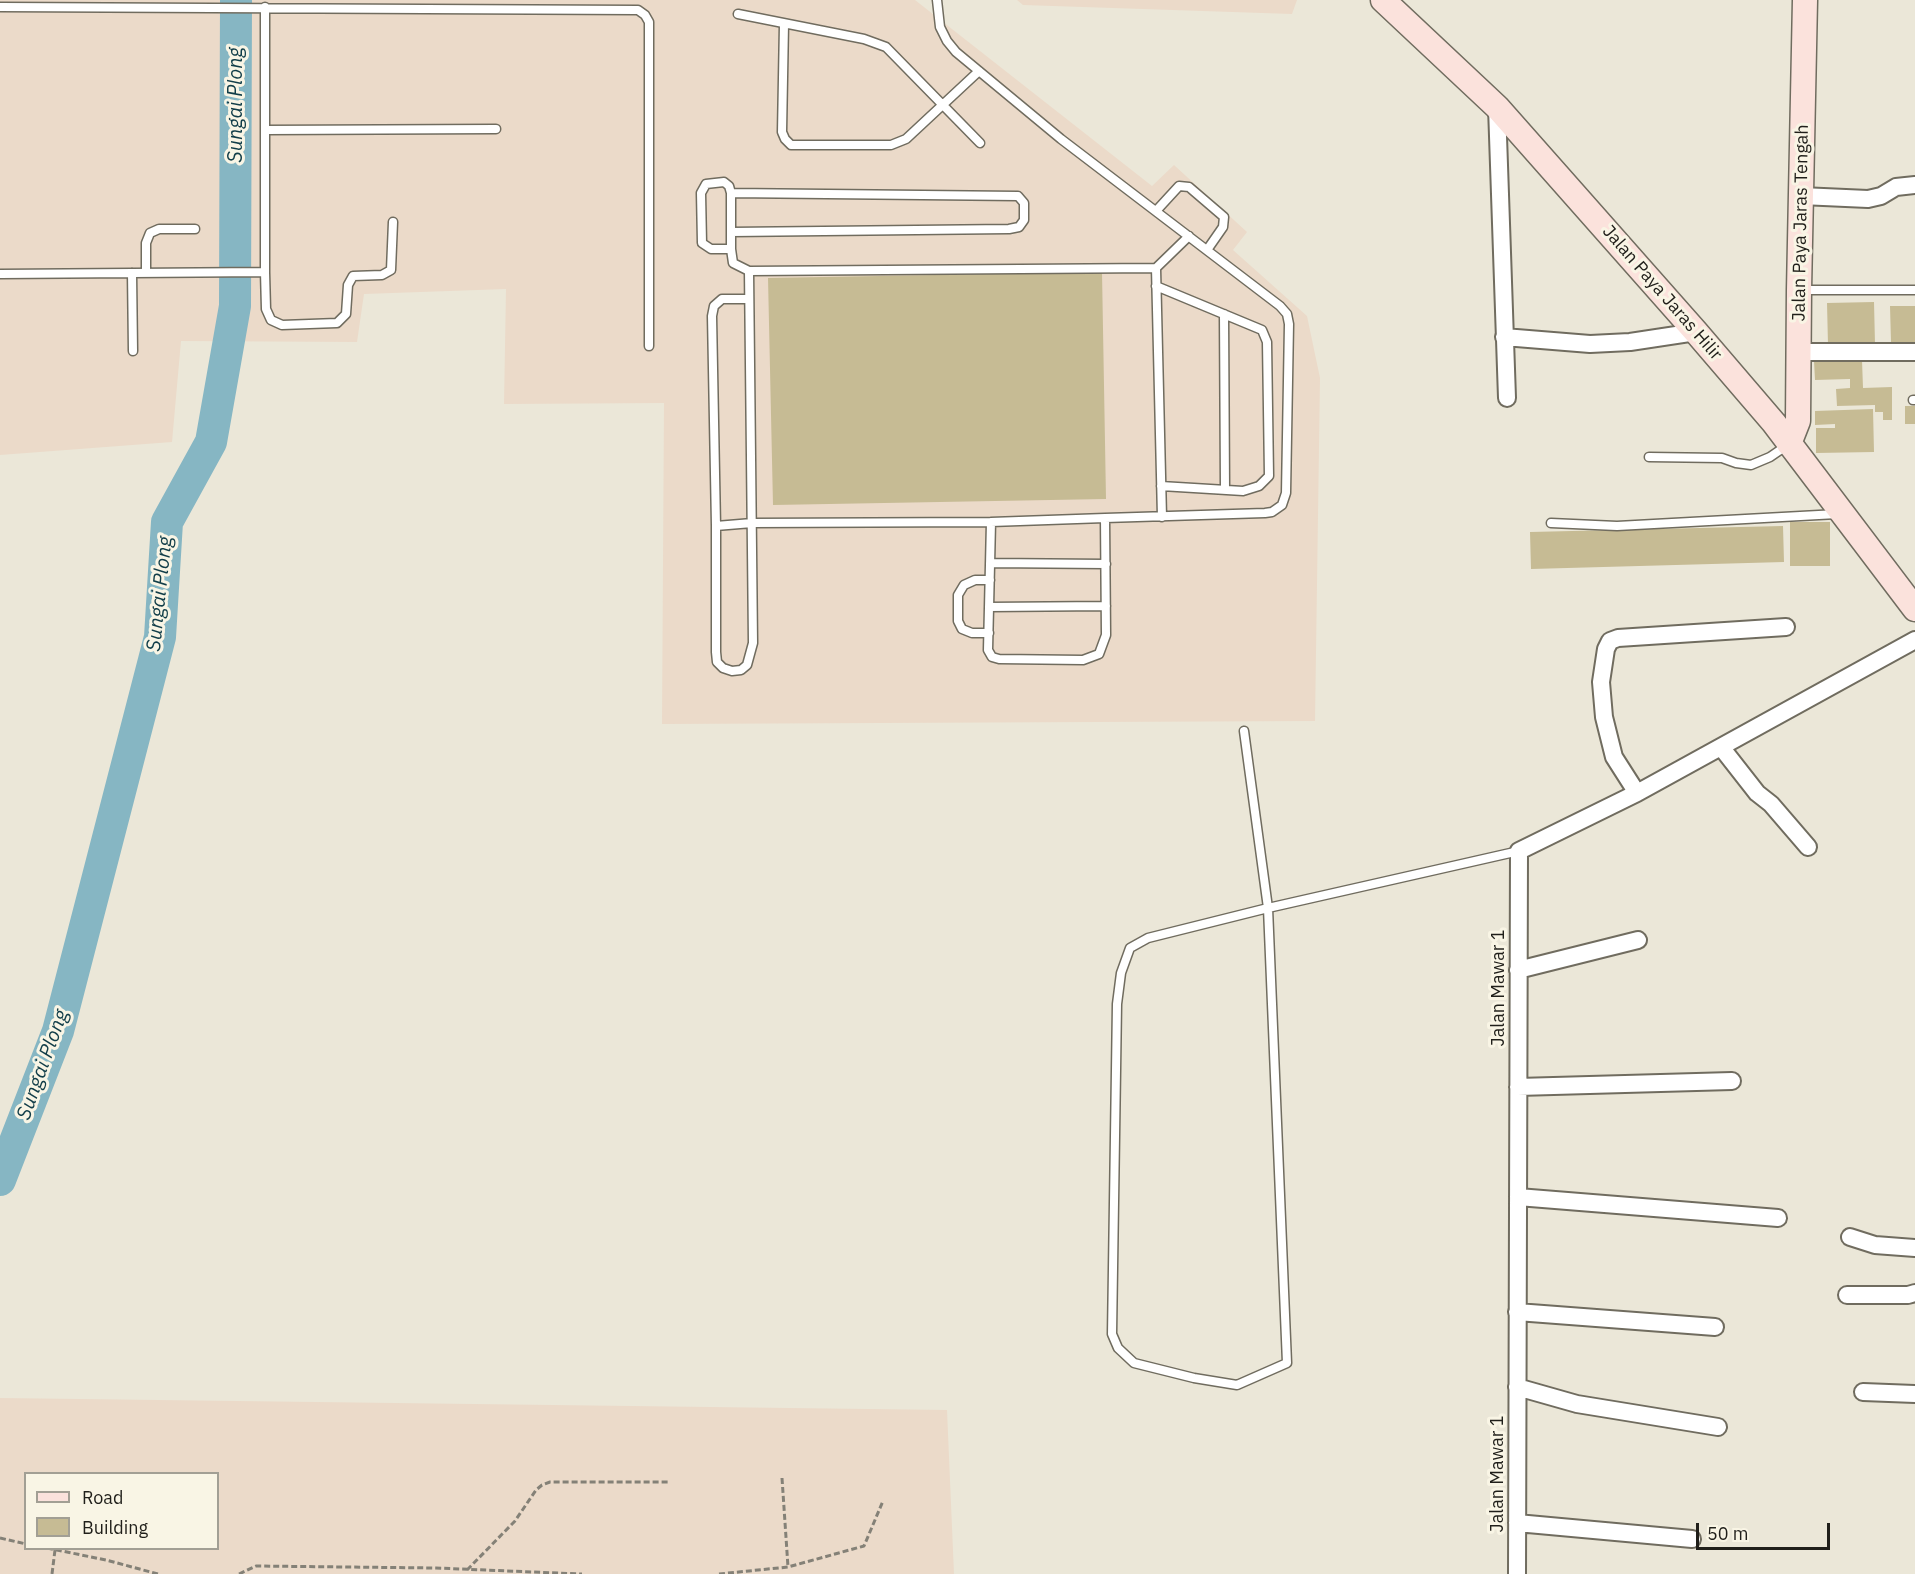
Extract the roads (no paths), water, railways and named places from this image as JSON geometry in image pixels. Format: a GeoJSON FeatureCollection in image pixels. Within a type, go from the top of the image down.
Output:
{"type":"FeatureCollection","features":[{"type":"Feature","properties":{"kind":"street","name":"Jalan Paya Jaras Hilir"},"geometry":{"type":"LineString","coordinates":[[1383,0],[1497,107],[1696,332],[1774,423],[1915,609]]}},
{"type":"Feature","properties":{"kind":"street","name":"Jalan Paya Jaras Tengah"},"geometry":{"type":"LineString","coordinates":[[1789,444],[1798,421],[1805,0]]}},
{"type":"Feature","properties":{"kind":"street"},"geometry":{"type":"LineString","coordinates":[[1497,107],[1507,398]]}},
{"type":"Feature","properties":{"kind":"street"},"geometry":{"type":"LineString","coordinates":[[1801,196],[1869,200],[1896,187],[1915,185]]}},
{"type":"Feature","properties":{"kind":"street"},"geometry":{"type":"LineString","coordinates":[[1504,337],[1590,344],[1630,342],[1696,332]]}},
{"type":"Feature","properties":{"kind":"street"},"geometry":{"type":"LineString","coordinates":[[1799,352],[1915,352]]}},
{"type":"Feature","properties":{"kind":"street"},"geometry":{"type":"LineString","coordinates":[[1636,793],[1614,757],[1604,717],[1600,682],[1606,649],[1610,641],[1618,638],[1786,627]]}},
{"type":"Feature","properties":{"kind":"street"},"geometry":{"type":"LineString","coordinates":[[1519,851],[1636,793],[1915,640]]}},
{"type":"Feature","properties":{"kind":"street"},"geometry":{"type":"LineString","coordinates":[[1721,747],[1756,794],[1771,804],[1808,847]]}},
{"type":"Feature","properties":{"kind":"street","name":"Jalan Mawar 1"},"geometry":{"type":"LineString","coordinates":[[1517,1574],[1519,851]]}},
{"type":"Feature","properties":{"kind":"street"},"geometry":{"type":"LineString","coordinates":[[1518,970],[1638,940]]}},
{"type":"Feature","properties":{"kind":"street"},"geometry":{"type":"LineString","coordinates":[[1518,1087],[1732,1081]]}},
{"type":"Feature","properties":{"kind":"street"},"geometry":{"type":"LineString","coordinates":[[1518,1197],[1778,1218]]}},
{"type":"Feature","properties":{"kind":"street"},"geometry":{"type":"LineString","coordinates":[[1850,1237],[1875,1245],[1915,1248]]}},
{"type":"Feature","properties":{"kind":"street"},"geometry":{"type":"LineString","coordinates":[[1847,1295],[1915,1293]]}},
{"type":"Feature","properties":{"kind":"street"},"geometry":{"type":"LineString","coordinates":[[1518,1312],[1715,1327]]}},
{"type":"Feature","properties":{"kind":"street"},"geometry":{"type":"LineString","coordinates":[[1517,1387],[1577,1404],[1718,1427]]}},
{"type":"Feature","properties":{"kind":"street"},"geometry":{"type":"LineString","coordinates":[[1863,1392],[1915,1394]]}},
{"type":"Feature","properties":{"kind":"street"},"geometry":{"type":"LineString","coordinates":[[1517,1522],[1692,1539]]}},
{"type":"Feature","properties":{"kind":"lane"},"geometry":{"type":"LineString","coordinates":[[716,526],[752,523],[991,522],[1265,513],[1277,509],[1285,499],[1289,324],[1287,314],[1280,306],[1061,139],[956,52],[940,27],[937,0]]}},
{"type":"Feature","properties":{"kind":"lane"},"geometry":{"type":"LineString","coordinates":[[0,7],[638,10],[649,22],[649,346]]}},
{"type":"Feature","properties":{"kind":"lane"},"geometry":{"type":"LineString","coordinates":[[265,7],[265,272],[266,309],[271,320],[282,324],[337,323],[346,314],[350,280],[358,275],[382,275],[391,270],[393,222]]}},
{"type":"Feature","properties":{"kind":"lane"},"geometry":{"type":"LineString","coordinates":[[738,14],[864,39],[886,47],[980,143]]}},
{"type":"Feature","properties":{"kind":"lane"},"geometry":{"type":"LineString","coordinates":[[784,24],[782,132],[787,143],[795,145],[891,145],[906,139],[979,71]]}},
{"type":"Feature","properties":{"kind":"lane"},"geometry":{"type":"LineString","coordinates":[[265,130],[496,129]]}},
{"type":"Feature","properties":{"kind":"lane"},"geometry":{"type":"LineString","coordinates":[[731,249],[706,247],[702,243],[702,188],[711,183],[724,182],[729,186],[733,263],[749,271],[1156,268],[1189,236]]}},
{"type":"Feature","properties":{"kind":"lane"},"geometry":{"type":"LineString","coordinates":[[1156,211],[1179,186],[1189,187],[1224,217],[1223,227],[1207,250]]}},
{"type":"Feature","properties":{"kind":"lane"},"geometry":{"type":"LineString","coordinates":[[731,193],[1018,196],[1024,203],[1024,220],[1019,226],[1009,229],[731,232]]}},
{"type":"Feature","properties":{"kind":"lane"},"geometry":{"type":"LineString","coordinates":[[146,272],[146,243],[150,233],[159,230],[195,229]]}},
{"type":"Feature","properties":{"kind":"lane"},"geometry":{"type":"LineString","coordinates":[[1156,268],[1162,517]]}},
{"type":"Feature","properties":{"kind":"lane"},"geometry":{"type":"LineString","coordinates":[[749,271],[753,644],[747,665],[741,670],[732,671],[723,668],[717,662],[712,316],[714,306],[722,299],[749,299]]}},
{"type":"Feature","properties":{"kind":"lane"},"geometry":{"type":"LineString","coordinates":[[0,274],[265,272]]}},
{"type":"Feature","properties":{"kind":"lane"},"geometry":{"type":"LineString","coordinates":[[132,273],[133,351]]}},
{"type":"Feature","properties":{"kind":"lane"},"geometry":{"type":"LineString","coordinates":[[1156,286],[1262,330],[1267,342],[1269,476],[1259,486],[1243,490],[1161,486]]}},
{"type":"Feature","properties":{"kind":"lane"},"geometry":{"type":"LineString","coordinates":[[1799,290],[1915,290]]}},
{"type":"Feature","properties":{"kind":"lane"},"geometry":{"type":"LineString","coordinates":[[1224,314],[1225,490]]}},
{"type":"Feature","properties":{"kind":"lane"},"geometry":{"type":"LineString","coordinates":[[1649,457],[1722,458],[1752,465],[1770,457],[1789,444]]}},
{"type":"Feature","properties":{"kind":"lane"},"geometry":{"type":"LineString","coordinates":[[1551,523],[1617,526],[1844,514]]}},
{"type":"Feature","properties":{"kind":"lane"},"geometry":{"type":"LineString","coordinates":[[991,522],[988,650],[992,657],[999,659],[1091,658],[1099,654],[1106,635],[1105,518]]}},
{"type":"Feature","properties":{"kind":"lane"},"geometry":{"type":"LineString","coordinates":[[990,563],[1106,564]]}},
{"type":"Feature","properties":{"kind":"lane"},"geometry":{"type":"LineString","coordinates":[[989,633],[972,633],[962,629],[958,621],[958,595],[964,585],[975,580],[990,580]]}},
{"type":"Feature","properties":{"kind":"lane"},"geometry":{"type":"LineString","coordinates":[[989,607],[1106,606]]}},
{"type":"Feature","properties":{"kind":"lane"},"geometry":{"type":"LineString","coordinates":[[1244,731],[1268,908],[1287,1363],[1237,1385],[1194,1378],[1134,1363],[1118,1348],[1112,1334],[1118,1004],[1121,972],[1130,948],[1148,938],[1170,931],[1268,908],[1519,851]]}},
{"type":"Feature","properties":{"kind":"waterway","name":"Sungai Plong"},"geometry":{"type":"LineString","coordinates":[[0,1180],[58,1031],[160,637],[167,522],[211,442],[235,306],[236,0]]}}]}
